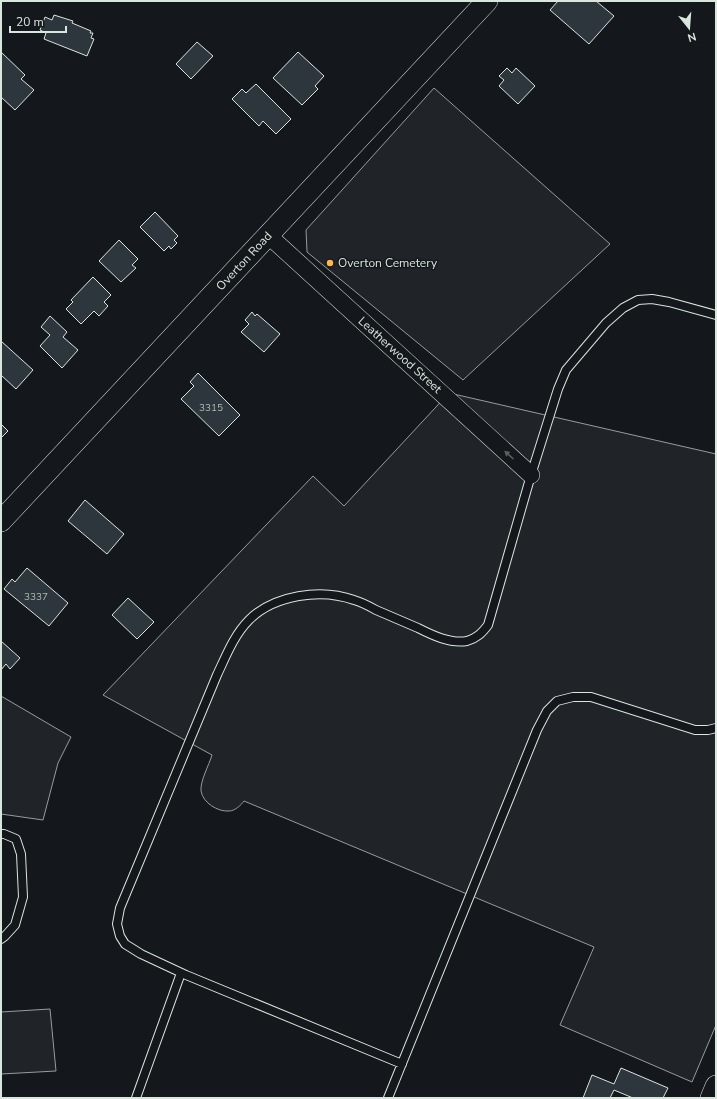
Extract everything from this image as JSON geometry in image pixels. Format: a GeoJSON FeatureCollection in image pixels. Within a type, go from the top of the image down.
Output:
{"type":"FeatureCollection","features":[{"type":"Feature","properties":{"kind":"street","name":"Overton Road"},"geometry":{"type":"LineString","coordinates":[[1,521],[487,1]]}},
{"type":"Feature","properties":{"kind":"street","name":"Leatherwood Street"},"geometry":{"type":"LineString","coordinates":[[268,235],[531,475]]}},
{"type":"Feature","properties":{"kind":"street"},"geometry":{"type":"LineString","coordinates":[[711,1098],[716,1086]]}},
{"type":"Feature","properties":{"kind":"lane"},"geometry":{"type":"LineString","coordinates":[[402,1064],[180,973],[141,954],[125,944],[120,936],[117,924],[120,908],[217,675],[235,639],[249,620],[267,606],[288,598],[312,595],[335,595],[353,600],[436,637],[452,641],[467,641],[480,635],[488,625],[531,475],[558,389],[566,370],[606,323],[623,308],[638,300],[652,299],[669,302],[716,315]]}},
{"type":"Feature","properties":{"kind":"lane"},"geometry":{"type":"LineString","coordinates":[[388,1098],[537,730],[547,711],[557,701],[572,696],[592,697],[695,730],[708,730],[716,728]]}},
{"type":"Feature","properties":{"kind":"lane"},"geometry":{"type":"LineString","coordinates":[[1,834],[16,839],[21,854],[23,897],[14,925],[1,939]]}},
{"type":"Feature","properties":{"kind":"lane"},"geometry":{"type":"LineString","coordinates":[[136,1098],[180,973]]}},
{"type":"Feature","properties":{"kind":"shaded area"},"geometry":{"type":"Polygon","coordinates":[[[434,88],[610,244],[463,380],[307,252],[306,230],[434,88]]]}},
{"type":"Feature","properties":{"kind":"shaded area"},"geometry":{"type":"Polygon","coordinates":[[[449,393],[716,454],[716,1025],[692,1082],[560,1025],[594,947],[244,801],[238,808],[231,811],[220,810],[212,806],[202,795],[201,787],[212,755],[103,695],[313,476],[344,506],[449,393]]]}},
{"type":"Feature","properties":{"kind":"shaded area"},"geometry":{"type":"Polygon","coordinates":[[[1,696],[71,737],[58,763],[43,820],[1,814],[1,696]]]}},
{"type":"Feature","properties":{"kind":"shaded area"},"geometry":{"type":"Polygon","coordinates":[[[50,1009],[56,1071],[1,1074],[1,1012],[50,1009]]]}},
{"type":"Feature","properties":{"kind":"building"},"geometry":{"type":"Polygon","coordinates":[[[558,1],[596,1],[614,16],[589,44],[550,10],[558,1]]]}},
{"type":"Feature","properties":{"kind":"building"},"geometry":{"type":"Polygon","coordinates":[[[54,15],[73,21],[72,23],[91,31],[90,33],[93,33],[91,38],[94,39],[87,56],[44,39],[46,33],[40,30],[45,17],[52,20],[54,15]]]}},
{"type":"Feature","properties":{"kind":"building"},"geometry":{"type":"Polygon","coordinates":[[[197,42],[213,56],[191,79],[176,64],[197,42]]]}},
{"type":"Feature","properties":{"kind":"building"},"geometry":{"type":"Polygon","coordinates":[[[1,52],[25,75],[21,79],[34,90],[15,110],[1,97],[1,52]]]}},
{"type":"Feature","properties":{"kind":"building"},"geometry":{"type":"Polygon","coordinates":[[[298,52],[324,76],[315,86],[318,89],[302,105],[273,78],[298,52]]]}},
{"type":"Feature","properties":{"kind":"building"},"geometry":{"type":"Polygon","coordinates":[[[507,68],[512,73],[516,68],[535,86],[518,104],[499,86],[504,80],[499,76],[507,68]]]}},
{"type":"Feature","properties":{"kind":"building"},"geometry":{"type":"Polygon","coordinates":[[[256,84],[291,119],[276,134],[263,121],[259,126],[232,99],[242,89],[246,93],[256,84]]]}},
{"type":"Feature","properties":{"kind":"building"},"geometry":{"type":"Polygon","coordinates":[[[155,212],[178,236],[174,240],[177,243],[171,249],[169,246],[164,251],[140,227],[155,212]]]}},
{"type":"Feature","properties":{"kind":"building"},"geometry":{"type":"Polygon","coordinates":[[[119,240],[138,259],[132,265],[136,268],[121,282],[99,261],[119,240]]]}},
{"type":"Feature","properties":{"kind":"building"},"geometry":{"type":"Polygon","coordinates":[[[93,277],[111,295],[104,302],[108,306],[99,316],[94,311],[81,324],[66,309],[73,302],[71,300],[93,277]]]}},
{"type":"Feature","properties":{"kind":"building"},"geometry":{"type":"Polygon","coordinates":[[[252,312],[255,316],[257,314],[280,334],[264,352],[241,332],[249,324],[245,320],[252,312]]]}},
{"type":"Feature","properties":{"kind":"building"},"geometry":{"type":"Polygon","coordinates":[[[50,316],[67,332],[63,337],[78,350],[62,368],[40,346],[50,335],[41,327],[50,316]]]}},
{"type":"Feature","properties":{"kind":"building"},"geometry":{"type":"Polygon","coordinates":[[[1,341],[33,370],[16,389],[1,375],[1,341]]]}},
{"type":"Feature","properties":{"kind":"building"},"geometry":{"type":"Polygon","coordinates":[[[198,373],[240,415],[219,436],[181,399],[194,386],[190,382],[198,373]]]}},
{"type":"Feature","properties":{"kind":"building"},"geometry":{"type":"Polygon","coordinates":[[[1,424],[8,431],[1,438],[1,424]]]}},
{"type":"Feature","properties":{"kind":"building"},"geometry":{"type":"Polygon","coordinates":[[[85,500],[124,534],[107,554],[68,521],[85,500]]]}},
{"type":"Feature","properties":{"kind":"building"},"geometry":{"type":"Polygon","coordinates":[[[27,568],[68,603],[49,626],[4,589],[12,579],[15,582],[27,568]]]}},
{"type":"Feature","properties":{"kind":"building"},"geometry":{"type":"Polygon","coordinates":[[[128,598],[154,622],[137,639],[112,615],[128,598]]]}},
{"type":"Feature","properties":{"kind":"building"},"geometry":{"type":"Polygon","coordinates":[[[1,641],[20,658],[10,669],[6,664],[1,670],[1,641]]]}},
{"type":"Feature","properties":{"kind":"building"},"geometry":{"type":"Polygon","coordinates":[[[621,1068],[668,1088],[663,1098],[633,1098],[614,1090],[610,1098],[583,1098],[592,1075],[614,1084],[621,1068]]]}},
{"type":"Feature","properties":{"kind":"place","name":"Overton Cemetery"},"geometry":{"type":"Point","coordinates":[330,263]}}]}
